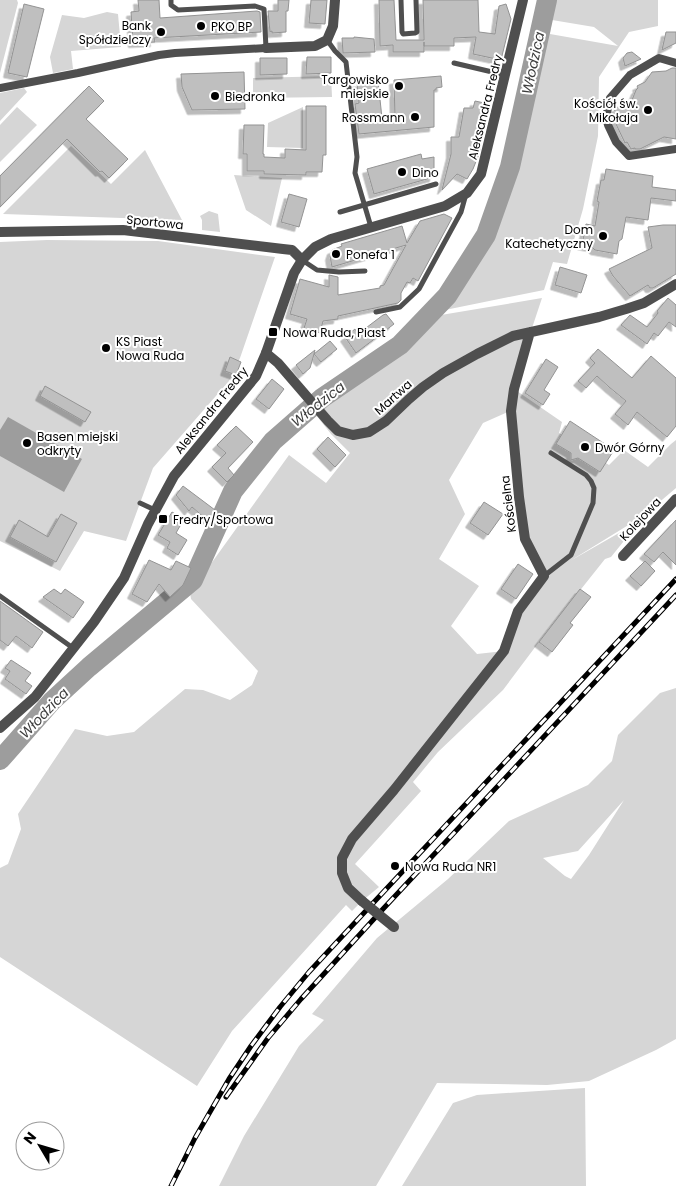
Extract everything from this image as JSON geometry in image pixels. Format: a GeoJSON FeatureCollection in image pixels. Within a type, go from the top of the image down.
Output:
{"type":"FeatureCollection","features":[{"type":"Feature","properties":{"kind":"street"},"geometry":{"type":"LineString","coordinates":[[0,88],[159,55],[315,46],[327,40],[333,26],[335,0]]}},
{"type":"Feature","properties":{"kind":"street","name":"Aleksandra Fredry"},"geometry":{"type":"LineString","coordinates":[[0,728],[35,697],[94,622],[124,578],[155,510],[174,476],[256,376],[294,274],[302,260],[315,247],[331,239],[445,206],[467,193],[481,174],[523,0]]}},
{"type":"Feature","properties":{"kind":"street"},"geometry":{"type":"LineString","coordinates":[[676,63],[659,58],[630,76],[610,98],[606,118],[616,142],[630,156],[676,149]]}},
{"type":"Feature","properties":{"kind":"street","name":"Sportowa"},"geometry":{"type":"LineString","coordinates":[[0,232],[123,230],[292,250],[302,260]]}},
{"type":"Feature","properties":{"kind":"street"},"geometry":{"type":"LineString","coordinates":[[530,332],[626,309],[644,303],[676,284]]}},
{"type":"Feature","properties":{"kind":"street","name":"Martwa"},"geometry":{"type":"LineString","coordinates":[[266,353],[278,363],[328,421],[338,430],[353,434],[369,432],[386,422],[409,398],[443,373],[513,336],[530,332]]}},
{"type":"Feature","properties":{"kind":"street","name":"Kościelna"},"geometry":{"type":"LineString","coordinates":[[530,332],[514,388],[510,411],[525,539],[544,576]]}},
{"type":"Feature","properties":{"kind":"street","name":"Kolejowa"},"geometry":{"type":"LineString","coordinates":[[623,556],[676,499]]}},
{"type":"Feature","properties":{"kind":"street"},"geometry":{"type":"LineString","coordinates":[[394,928],[348,888],[342,873],[342,858],[352,839],[394,790],[504,651],[518,611],[544,576]]}},
{"type":"Feature","properties":{"kind":"lane"},"geometry":{"type":"LineString","coordinates":[[170,0],[171,5],[178,10],[255,6],[264,9],[266,48]]}},
{"type":"Feature","properties":{"kind":"lane"},"geometry":{"type":"LineString","coordinates":[[401,0],[403,34],[417,32],[416,0]]}},
{"type":"Feature","properties":{"kind":"lane"},"geometry":{"type":"LineString","coordinates":[[327,40],[346,62],[356,173],[371,227]]}},
{"type":"Feature","properties":{"kind":"lane"},"geometry":{"type":"LineString","coordinates":[[454,63],[505,75]]}},
{"type":"Feature","properties":{"kind":"lane"},"geometry":{"type":"LineString","coordinates":[[340,212],[436,184]]}},
{"type":"Feature","properties":{"kind":"lane"},"geometry":{"type":"LineString","coordinates":[[376,312],[400,308],[419,289],[461,212],[467,193]]}},
{"type":"Feature","properties":{"kind":"lane"},"geometry":{"type":"LineString","coordinates":[[302,260],[317,270],[339,272],[365,271]]}},
{"type":"Feature","properties":{"kind":"lane"},"geometry":{"type":"LineString","coordinates":[[544,576],[571,556],[593,502],[594,488],[586,474],[551,453]]}},
{"type":"Feature","properties":{"kind":"lane"},"geometry":{"type":"LineString","coordinates":[[140,502],[155,510]]}},
{"type":"Feature","properties":{"kind":"lane"},"geometry":{"type":"LineString","coordinates":[[0,596],[73,648]]}},
{"type":"Feature","properties":{"kind":"shaded area"},"geometry":{"type":"Polygon","coordinates":[[[0,0],[17,0],[18,3],[0,73],[0,0]]]}},
{"type":"Feature","properties":{"kind":"shaded area"},"geometry":{"type":"Polygon","coordinates":[[[547,0],[658,0],[658,26],[629,32],[599,77],[598,136],[583,209],[567,264],[553,262],[544,290],[445,310],[441,315],[542,298],[514,389],[562,422],[559,433],[609,465],[624,450],[648,467],[676,440],[676,488],[643,516],[570,561],[640,521],[611,557],[605,559],[503,690],[438,752],[413,782],[421,791],[355,864],[379,887],[352,911],[346,905],[232,1031],[197,1086],[0,957],[0,868],[8,864],[21,829],[18,814],[75,729],[107,736],[134,732],[185,689],[203,690],[230,700],[252,685],[258,671],[191,599],[190,593],[289,455],[326,483],[350,453],[331,434],[312,410],[322,398],[400,345],[447,296],[486,235],[510,167],[547,0]],[[552,20],[550,34],[618,46],[594,27],[552,20]],[[510,411],[483,423],[449,480],[465,514],[439,559],[479,586],[451,626],[477,654],[504,651],[518,611],[544,576],[525,539],[510,411]]]}},
{"type":"Feature","properties":{"kind":"shaded area"},"geometry":{"type":"Polygon","coordinates":[[[107,12],[118,14],[121,47],[71,51],[73,69],[53,73],[50,57],[62,15],[84,18],[107,12]]]}},
{"type":"Feature","properties":{"kind":"shaded area"},"geometry":{"type":"Polygon","coordinates":[[[331,76],[332,97],[253,98],[253,78],[331,76]]]}},
{"type":"Feature","properties":{"kind":"shaded area"},"geometry":{"type":"Polygon","coordinates":[[[24,88],[27,92],[0,121],[0,93],[24,88]]]}},
{"type":"Feature","properties":{"kind":"shaded area"},"geometry":{"type":"Polygon","coordinates":[[[17,107],[37,125],[0,162],[0,125],[17,107]]]}},
{"type":"Feature","properties":{"kind":"shaded area"},"geometry":{"type":"Polygon","coordinates":[[[303,107],[303,148],[267,147],[268,123],[303,107]]]}},
{"type":"Feature","properties":{"kind":"shaded area"},"geometry":{"type":"Polygon","coordinates":[[[71,146],[111,184],[145,150],[182,220],[3,214],[71,146]]]}},
{"type":"Feature","properties":{"kind":"shaded area"},"geometry":{"type":"Polygon","coordinates":[[[234,175],[282,178],[271,226],[246,210],[234,175]]]}},
{"type":"Feature","properties":{"kind":"shaded area"},"geometry":{"type":"Polygon","coordinates":[[[209,211],[218,214],[220,232],[202,230],[200,216],[209,211]]]}},
{"type":"Feature","properties":{"kind":"shaded area"},"geometry":{"type":"Polygon","coordinates":[[[47,240],[158,241],[275,257],[240,358],[229,381],[153,468],[126,541],[84,531],[60,571],[0,541],[0,242],[47,240]]]}},
{"type":"Feature","properties":{"kind":"shaded area","name":"Basen miejski odkryty"},"geometry":{"type":"Polygon","coordinates":[[[8,417],[82,459],[64,492],[0,456],[0,430],[8,417]]]}},
{"type":"Feature","properties":{"kind":"shaded area"},"geometry":{"type":"Polygon","coordinates":[[[676,688],[676,1039],[589,1081],[547,1085],[437,1083],[376,1186],[219,1186],[244,1136],[299,1046],[324,1020],[312,1014],[377,938],[448,879],[509,821],[588,785],[612,761],[618,735],[660,693],[676,688]],[[624,800],[578,851],[543,858],[571,879],[589,855],[624,800]]]}},
{"type":"Feature","properties":{"kind":"shaded area"},"geometry":{"type":"Polygon","coordinates":[[[585,1088],[586,1186],[402,1186],[453,1103],[477,1095],[585,1088]]]}},
{"type":"Feature","properties":{"kind":"building"},"geometry":{"type":"Polygon","coordinates":[[[138,0],[159,0],[160,18],[257,11],[260,12],[261,32],[154,38],[155,42],[133,43],[131,12],[139,11],[138,0]]]}},
{"type":"Feature","properties":{"kind":"building"},"geometry":{"type":"Polygon","coordinates":[[[278,0],[289,0],[288,11],[286,11],[286,32],[272,33],[272,31],[270,32],[268,11],[278,11],[278,0]]]}},
{"type":"Feature","properties":{"kind":"building"},"geometry":{"type":"Polygon","coordinates":[[[311,0],[327,0],[325,24],[309,23],[311,0]]]}},
{"type":"Feature","properties":{"kind":"building"},"geometry":{"type":"Polygon","coordinates":[[[379,0],[394,0],[396,40],[424,40],[423,0],[478,0],[479,32],[495,34],[499,6],[506,4],[511,19],[501,60],[473,54],[476,37],[454,38],[454,46],[424,46],[424,52],[393,52],[393,45],[380,46],[379,0]]]}},
{"type":"Feature","properties":{"kind":"building"},"geometry":{"type":"Polygon","coordinates":[[[24,4],[44,9],[27,77],[8,73],[24,4]]]}},
{"type":"Feature","properties":{"kind":"building"},"geometry":{"type":"Polygon","coordinates":[[[666,32],[676,32],[676,43],[662,50],[666,32]]]}},
{"type":"Feature","properties":{"kind":"building"},"geometry":{"type":"Polygon","coordinates":[[[342,38],[374,39],[375,52],[343,53],[342,38]]]}},
{"type":"Feature","properties":{"kind":"building"},"geometry":{"type":"Polygon","coordinates":[[[632,52],[641,59],[625,66],[623,58],[627,53],[632,52]]]}},
{"type":"Feature","properties":{"kind":"building"},"geometry":{"type":"Polygon","coordinates":[[[307,57],[331,57],[331,73],[306,74],[307,57]]]}},
{"type":"Feature","properties":{"kind":"building"},"geometry":{"type":"Polygon","coordinates":[[[260,58],[287,58],[287,74],[260,75],[260,58]]]}},
{"type":"Feature","properties":{"kind":"building","name":"Kościół św. Mikołaja"},"geometry":{"type":"Polygon","coordinates":[[[676,68],[676,139],[664,137],[640,149],[631,149],[627,142],[625,143],[615,122],[617,121],[613,114],[616,113],[614,109],[632,100],[638,88],[637,86],[645,82],[652,72],[666,71],[676,68]]]}},
{"type":"Feature","properties":{"kind":"building","name":"Biedronka"},"geometry":{"type":"Polygon","coordinates":[[[244,72],[245,109],[192,110],[182,87],[181,74],[244,72]]]}},
{"type":"Feature","properties":{"kind":"building"},"geometry":{"type":"Polygon","coordinates":[[[441,76],[442,87],[434,90],[434,127],[359,134],[355,104],[359,103],[357,83],[378,81],[382,118],[395,118],[394,80],[441,76]]]}},
{"type":"Feature","properties":{"kind":"building"},"geometry":{"type":"Polygon","coordinates":[[[89,86],[104,101],[86,119],[128,159],[109,178],[102,171],[100,172],[67,139],[0,207],[0,176],[89,86]]]}},
{"type":"Feature","properties":{"kind":"building"},"geometry":{"type":"Polygon","coordinates":[[[475,101],[489,104],[479,154],[467,179],[457,174],[442,190],[451,154],[451,137],[459,137],[464,108],[473,108],[475,101]]]}},
{"type":"Feature","properties":{"kind":"building"},"geometry":{"type":"Polygon","coordinates":[[[306,106],[326,106],[326,155],[323,155],[322,172],[306,172],[306,175],[264,174],[264,171],[247,171],[247,154],[243,154],[244,125],[264,125],[264,157],[285,158],[285,149],[306,150],[306,106]]]}},
{"type":"Feature","properties":{"kind":"building","name":"Dino"},"geometry":{"type":"Polygon","coordinates":[[[421,154],[422,159],[434,157],[434,177],[374,194],[367,169],[421,154]]]}},
{"type":"Feature","properties":{"kind":"building"},"geometry":{"type":"Polygon","coordinates":[[[606,169],[653,176],[652,187],[676,190],[676,201],[651,198],[648,220],[626,217],[617,254],[595,250],[592,247],[582,245],[586,224],[595,226],[601,180],[604,180],[606,169]]]}},
{"type":"Feature","properties":{"kind":"building"},"geometry":{"type":"Polygon","coordinates":[[[289,194],[307,199],[299,227],[281,222],[289,194]]]}},
{"type":"Feature","properties":{"kind":"building"},"geometry":{"type":"Polygon","coordinates":[[[444,214],[452,218],[418,281],[413,278],[410,283],[407,282],[401,293],[401,300],[398,303],[338,316],[338,319],[323,321],[320,333],[304,328],[307,319],[290,314],[300,279],[329,287],[329,275],[338,277],[338,295],[380,288],[380,286],[384,285],[406,245],[332,267],[330,256],[332,250],[342,246],[341,244],[402,226],[407,243],[420,221],[444,214]]]}},
{"type":"Feature","properties":{"kind":"building"},"geometry":{"type":"Polygon","coordinates":[[[676,225],[676,274],[653,288],[650,288],[648,285],[630,296],[609,269],[652,248],[648,227],[676,225]]]}},
{"type":"Feature","properties":{"kind":"building"},"geometry":{"type":"Polygon","coordinates":[[[560,267],[587,275],[581,293],[555,285],[560,267]]]}},
{"type":"Feature","properties":{"kind":"building"},"geometry":{"type":"Polygon","coordinates":[[[668,298],[676,305],[676,327],[669,322],[658,336],[654,333],[647,344],[621,325],[630,315],[647,327],[668,298]]]}},
{"type":"Feature","properties":{"kind":"building"},"geometry":{"type":"Polygon","coordinates":[[[386,314],[394,324],[356,353],[345,337],[355,329],[358,334],[386,314]]]}},
{"type":"Feature","properties":{"kind":"building"},"geometry":{"type":"Polygon","coordinates":[[[330,341],[337,349],[321,362],[314,354],[330,341]]]}},
{"type":"Feature","properties":{"kind":"building"},"geometry":{"type":"Polygon","coordinates":[[[598,349],[632,378],[651,356],[676,378],[676,426],[667,437],[637,412],[628,425],[615,414],[626,401],[597,376],[586,388],[578,381],[595,363],[590,358],[598,349]]]}},
{"type":"Feature","properties":{"kind":"building"},"geometry":{"type":"Polygon","coordinates":[[[315,350],[310,368],[303,374],[296,365],[315,350]]]}},
{"type":"Feature","properties":{"kind":"building"},"geometry":{"type":"Polygon","coordinates":[[[230,357],[241,362],[236,375],[225,371],[230,357]]]}},
{"type":"Feature","properties":{"kind":"building"},"geometry":{"type":"Polygon","coordinates":[[[546,359],[558,367],[544,390],[550,394],[543,405],[525,393],[546,359]]]}},
{"type":"Feature","properties":{"kind":"building"},"geometry":{"type":"Polygon","coordinates":[[[272,379],[284,389],[269,409],[256,399],[272,379]]]}},
{"type":"Feature","properties":{"kind":"building"},"geometry":{"type":"Polygon","coordinates":[[[45,386],[91,412],[85,422],[40,396],[45,386]]]}},
{"type":"Feature","properties":{"kind":"building","name":"Dwór Górny"},"geometry":{"type":"Polygon","coordinates":[[[570,421],[614,450],[600,472],[578,458],[571,460],[571,453],[556,444],[570,421]]]}},
{"type":"Feature","properties":{"kind":"building"},"geometry":{"type":"Polygon","coordinates":[[[236,426],[253,442],[228,468],[234,475],[227,482],[212,467],[226,453],[217,445],[236,426]]]}},
{"type":"Feature","properties":{"kind":"building"},"geometry":{"type":"Polygon","coordinates":[[[328,437],[346,455],[335,467],[317,449],[328,437]]]}},
{"type":"Feature","properties":{"kind":"building"},"geometry":{"type":"Polygon","coordinates":[[[183,486],[215,510],[207,520],[192,507],[189,511],[176,495],[183,486]]]}},
{"type":"Feature","properties":{"kind":"building"},"geometry":{"type":"Polygon","coordinates":[[[484,502],[503,514],[488,535],[470,523],[484,502]]]}},
{"type":"Feature","properties":{"kind":"building"},"geometry":{"type":"Polygon","coordinates":[[[172,512],[184,519],[176,533],[187,540],[178,555],[167,548],[170,542],[158,535],[172,512]]]}},
{"type":"Feature","properties":{"kind":"building"},"geometry":{"type":"Polygon","coordinates":[[[61,514],[77,523],[56,562],[10,537],[19,520],[48,537],[61,514]]]}},
{"type":"Feature","properties":{"kind":"building"},"geometry":{"type":"Polygon","coordinates":[[[676,520],[676,565],[663,552],[654,562],[644,554],[676,520]]]}},
{"type":"Feature","properties":{"kind":"building"},"geometry":{"type":"Polygon","coordinates":[[[149,560],[171,570],[176,561],[191,568],[183,585],[170,597],[159,584],[147,602],[132,594],[149,560]]]}},
{"type":"Feature","properties":{"kind":"building"},"geometry":{"type":"Polygon","coordinates":[[[645,561],[655,571],[641,586],[630,576],[645,561]]]}},
{"type":"Feature","properties":{"kind":"building"},"geometry":{"type":"Polygon","coordinates":[[[518,564],[533,574],[516,599],[501,589],[518,564]]]}},
{"type":"Feature","properties":{"kind":"building"},"geometry":{"type":"Polygon","coordinates":[[[54,589],[61,594],[65,589],[84,602],[73,618],[43,597],[54,589]]]}},
{"type":"Feature","properties":{"kind":"building"},"geometry":{"type":"Polygon","coordinates":[[[580,589],[591,597],[570,623],[573,625],[552,652],[539,642],[580,589]]]}},
{"type":"Feature","properties":{"kind":"building"},"geometry":{"type":"Polygon","coordinates":[[[0,601],[43,632],[32,648],[16,636],[8,646],[0,640],[0,601]]]}},
{"type":"Feature","properties":{"kind":"building"},"geometry":{"type":"Polygon","coordinates":[[[11,660],[31,673],[25,681],[32,686],[26,694],[5,679],[10,671],[5,668],[11,660]]]}},
{"type":"Feature","properties":{"kind":"waterway","name":"Włodzica"},"geometry":{"type":"LineString","coordinates":[[0,760],[52,701],[89,667],[193,580],[233,491],[273,441],[322,398],[400,345],[447,296],[486,235],[510,167],[547,0]]}},
{"type":"Feature","properties":{"kind":"railway"},"geometry":{"type":"LineString","coordinates":[[171,1186],[195,1138],[229,1079],[280,1007],[309,972],[676,579]]}},
{"type":"Feature","properties":{"kind":"railway"},"geometry":{"type":"LineString","coordinates":[[226,1097],[268,1038],[301,999],[676,595]]}},
{"type":"Feature","properties":{"kind":"place","name":"PKO BP"},"geometry":{"type":"Point","coordinates":[201,26]}},
{"type":"Feature","properties":{"kind":"place","name":"Bank Spółdzielczy"},"geometry":{"type":"Point","coordinates":[161,32]}},
{"type":"Feature","properties":{"kind":"place","name":"Targowisko miejskie"},"geometry":{"type":"Point","coordinates":[399,86]}},
{"type":"Feature","properties":{"kind":"place","name":"Biedronka"},"geometry":{"type":"Point","coordinates":[215,96]}},
{"type":"Feature","properties":{"kind":"place","name":"Kościół św. Mikołaja"},"geometry":{"type":"Point","coordinates":[648,110]}},
{"type":"Feature","properties":{"kind":"place","name":"Rossmann"},"geometry":{"type":"Point","coordinates":[415,117]}},
{"type":"Feature","properties":{"kind":"place","name":"Dino"},"geometry":{"type":"Point","coordinates":[402,172]}},
{"type":"Feature","properties":{"kind":"place","name":"Dom Katechetyczny"},"geometry":{"type":"Point","coordinates":[603,236]}},
{"type":"Feature","properties":{"kind":"place","name":"Ponefa 1"},"geometry":{"type":"Point","coordinates":[336,254]}},
{"type":"Feature","properties":{"kind":"place","name":"Nowa Ruda, Piast"},"geometry":{"type":"Point","coordinates":[273,332]}},
{"type":"Feature","properties":{"kind":"place","name":"KS Piast Nowa Ruda"},"geometry":{"type":"Point","coordinates":[106,348]}},
{"type":"Feature","properties":{"kind":"place","name":"Basen miejski odkryty"},"geometry":{"type":"Point","coordinates":[27,443]}},
{"type":"Feature","properties":{"kind":"place","name":"Dwór Górny"},"geometry":{"type":"Point","coordinates":[585,447]}},
{"type":"Feature","properties":{"kind":"place","name":"Fredry/Sportowa"},"geometry":{"type":"Point","coordinates":[163,519]}},
{"type":"Feature","properties":{"kind":"place","name":"Nowa Ruda NR1"},"geometry":{"type":"Point","coordinates":[395,866]}}]}
